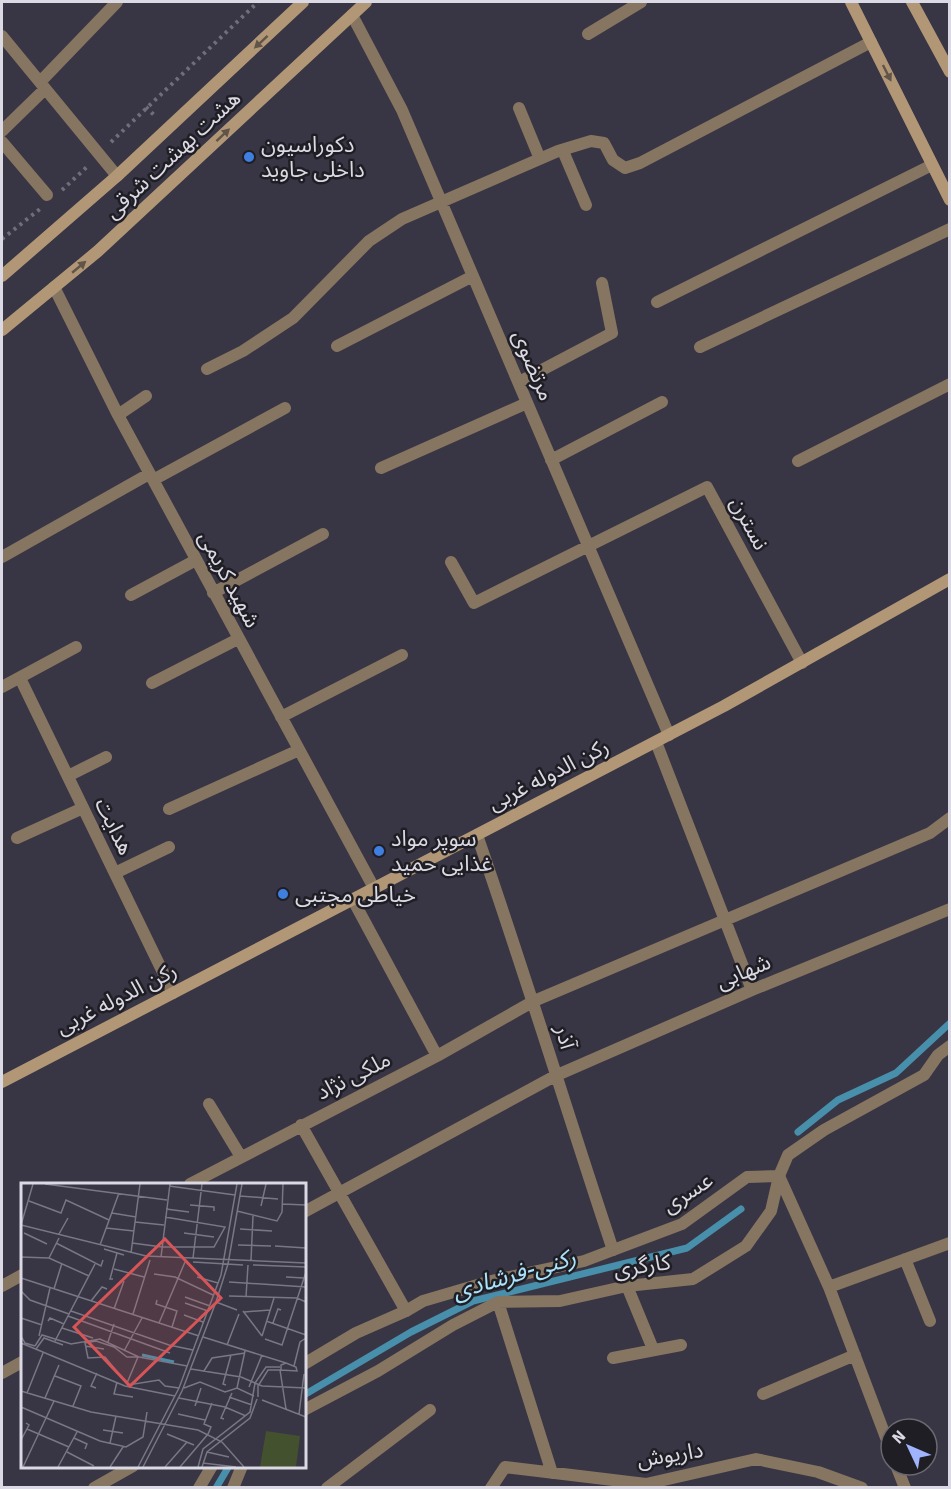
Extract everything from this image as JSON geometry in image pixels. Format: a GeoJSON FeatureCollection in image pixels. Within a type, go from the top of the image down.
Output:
{"type":"FeatureCollection","features":[{"type":"Feature","properties":{"kind":"main road","name":"هشت بهشت شرقی"},"geometry":{"type":"LineString","coordinates":[[2,276],[117,176],[303,2]]}},
{"type":"Feature","properties":{"kind":"main road","name":"هشت بهشت شرقی"},"geometry":{"type":"LineString","coordinates":[[2,330],[98,251],[366,2]]}},
{"type":"Feature","properties":{"kind":"main road"},"geometry":{"type":"LineString","coordinates":[[851,2],[950,200]]}},
{"type":"Feature","properties":{"kind":"main road"},"geometry":{"type":"LineString","coordinates":[[912,2],[950,72]]}},
{"type":"Feature","properties":{"kind":"main road","name":"رکن الدوله غربی"},"geometry":{"type":"LineString","coordinates":[[2,1082],[656,742],[950,579]]}},
{"type":"Feature","properties":{"kind":"street"},"geometry":{"type":"LineString","coordinates":[[2,131],[117,2]]}},
{"type":"Feature","properties":{"kind":"street"},"geometry":{"type":"LineString","coordinates":[[588,34],[642,2]]}},
{"type":"Feature","properties":{"kind":"street","name":"مرتضوی"},"geometry":{"type":"LineString","coordinates":[[352,15],[402,110],[669,735]]}},
{"type":"Feature","properties":{"kind":"street"},"geometry":{"type":"LineString","coordinates":[[2,36],[117,176]]}},
{"type":"Feature","properties":{"kind":"street"},"geometry":{"type":"LineString","coordinates":[[207,369],[243,351],[293,318],[369,241],[402,219],[442,204],[540,159],[591,141],[604,143],[613,160],[625,168],[871,42]]}},
{"type":"Feature","properties":{"kind":"street"},"geometry":{"type":"LineString","coordinates":[[519,108],[540,159]]}},
{"type":"Feature","properties":{"kind":"street"},"geometry":{"type":"LineString","coordinates":[[2,142],[49,198]]}},
{"type":"Feature","properties":{"kind":"street"},"geometry":{"type":"LineString","coordinates":[[563,151],[586,205]]}},
{"type":"Feature","properties":{"kind":"street"},"geometry":{"type":"LineString","coordinates":[[657,302],[933,165]]}},
{"type":"Feature","properties":{"kind":"street"},"geometry":{"type":"LineString","coordinates":[[700,347],[950,229]]}},
{"type":"Feature","properties":{"kind":"street"},"geometry":{"type":"LineString","coordinates":[[337,346],[473,276]]}},
{"type":"Feature","properties":{"kind":"street"},"geometry":{"type":"LineString","coordinates":[[519,382],[612,333],[602,283]]}},
{"type":"Feature","properties":{"kind":"street","name":"شهید کریمی"},"geometry":{"type":"LineString","coordinates":[[54,287],[151,477],[374,888]]}},
{"type":"Feature","properties":{"kind":"street"},"geometry":{"type":"LineString","coordinates":[[798,461],[950,384]]}},
{"type":"Feature","properties":{"kind":"street"},"geometry":{"type":"LineString","coordinates":[[118,415],[146,396]]}},
{"type":"Feature","properties":{"kind":"street"},"geometry":{"type":"LineString","coordinates":[[551,460],[662,402]]}},
{"type":"Feature","properties":{"kind":"street"},"geometry":{"type":"LineString","coordinates":[[381,468],[528,403]]}},
{"type":"Feature","properties":{"kind":"street"},"geometry":{"type":"LineString","coordinates":[[2,557],[285,408]]}},
{"type":"Feature","properties":{"kind":"street","name":"نسترن"},"geometry":{"type":"LineString","coordinates":[[590,548],[707,487],[802,663]]}},
{"type":"Feature","properties":{"kind":"street"},"geometry":{"type":"LineString","coordinates":[[213,593],[323,534]]}},
{"type":"Feature","properties":{"kind":"street"},"geometry":{"type":"LineString","coordinates":[[451,562],[474,603],[590,548]]}},
{"type":"Feature","properties":{"kind":"street"},"geometry":{"type":"LineString","coordinates":[[131,595],[196,560]]}},
{"type":"Feature","properties":{"kind":"street"},"geometry":{"type":"LineString","coordinates":[[152,683],[238,639]]}},
{"type":"Feature","properties":{"kind":"street"},"geometry":{"type":"LineString","coordinates":[[2,687],[76,647]]}},
{"type":"Feature","properties":{"kind":"street"},"geometry":{"type":"LineString","coordinates":[[281,717],[402,655]]}},
{"type":"Feature","properties":{"kind":"street","name":"هدایت"},"geometry":{"type":"LineString","coordinates":[[20,678],[172,993]]}},
{"type":"Feature","properties":{"kind":"street"},"geometry":{"type":"LineString","coordinates":[[656,742],[752,990]]}},
{"type":"Feature","properties":{"kind":"street"},"geometry":{"type":"LineString","coordinates":[[169,809],[299,750]]}},
{"type":"Feature","properties":{"kind":"street"},"geometry":{"type":"LineString","coordinates":[[68,776],[106,758]]}},
{"type":"Feature","properties":{"kind":"street"},"geometry":{"type":"LineString","coordinates":[[17,838],[83,808]]}},
{"type":"Feature","properties":{"kind":"street","name":"ملکی نژاد"},"geometry":{"type":"LineString","coordinates":[[194,1183],[437,1056],[534,1001],[930,833],[950,818]]}},
{"type":"Feature","properties":{"kind":"street","name":"آذر"},"geometry":{"type":"LineString","coordinates":[[477,835],[534,1001],[555,1076],[613,1250]]}},
{"type":"Feature","properties":{"kind":"street"},"geometry":{"type":"LineString","coordinates":[[115,873],[169,847]]}},
{"type":"Feature","properties":{"kind":"street"},"geometry":{"type":"LineString","coordinates":[[352,900],[437,1056]]}},
{"type":"Feature","properties":{"kind":"street","name":"شهابی"},"geometry":{"type":"LineString","coordinates":[[306,1211],[555,1076],[752,990],[950,909]]}},
{"type":"Feature","properties":{"kind":"street"},"geometry":{"type":"LineString","coordinates":[[879,1419],[829,1287],[779,1176],[788,1155],[824,1130],[924,1075],[938,1055],[950,1046]]}},
{"type":"Feature","properties":{"kind":"street"},"geometry":{"type":"LineString","coordinates":[[209,1104],[241,1157]]}},
{"type":"Feature","properties":{"kind":"street"},"geometry":{"type":"LineString","coordinates":[[301,1125],[406,1311],[356,1333],[306,1363]]}},
{"type":"Feature","properties":{"kind":"street","name":"عسری"},"geometry":{"type":"LineString","coordinates":[[406,1311],[423,1301],[491,1281],[584,1261],[682,1224],[747,1177],[779,1176]]}},
{"type":"Feature","properties":{"kind":"street","name":"کارگری"},"geometry":{"type":"LineString","coordinates":[[306,1409],[378,1371],[453,1324],[498,1302],[560,1301],[627,1286],[693,1279],[746,1246],[771,1211],[779,1176]]}},
{"type":"Feature","properties":{"kind":"street"},"geometry":{"type":"LineString","coordinates":[[829,1287],[950,1243]]}},
{"type":"Feature","properties":{"kind":"street"},"geometry":{"type":"LineString","coordinates":[[905,1260],[930,1321]]}},
{"type":"Feature","properties":{"kind":"street"},"geometry":{"type":"LineString","coordinates":[[2,1286],[21,1276]]}},
{"type":"Feature","properties":{"kind":"street"},"geometry":{"type":"LineString","coordinates":[[627,1286],[653,1349]]}},
{"type":"Feature","properties":{"kind":"street"},"geometry":{"type":"LineString","coordinates":[[498,1302],[552,1473]]}},
{"type":"Feature","properties":{"kind":"street"},"geometry":{"type":"LineString","coordinates":[[613,1358],[681,1345]]}},
{"type":"Feature","properties":{"kind":"street"},"geometry":{"type":"LineString","coordinates":[[762,1394],[855,1355]]}},
{"type":"Feature","properties":{"kind":"street"},"geometry":{"type":"LineString","coordinates":[[2,1373],[21,1363]]}},
{"type":"Feature","properties":{"kind":"street"},"geometry":{"type":"LineString","coordinates":[[327,1488],[430,1410]]}},
{"type":"Feature","properties":{"kind":"street","name":"داریوش"},"geometry":{"type":"LineString","coordinates":[[491,1488],[505,1467],[646,1484],[756,1459],[818,1472],[862,1488]]}},
{"type":"Feature","properties":{"kind":"street"},"geometry":{"type":"LineString","coordinates":[[94,1488],[131,1468]]}},
{"type":"Feature","properties":{"kind":"street"},"geometry":{"type":"LineString","coordinates":[[199,1488],[211,1468]]}},
{"type":"Feature","properties":{"kind":"street"},"geometry":{"type":"LineString","coordinates":[[233,1488],[242,1468]]}},
{"type":"Feature","properties":{"kind":"path"},"geometry":{"type":"LineString","coordinates":[[2,239],[99,155],[258,2]]}},
{"type":"Feature","properties":{"kind":"waterway","name":"رکنی-فرشادی"},"geometry":{"type":"LineString","coordinates":[[798,1132],[838,1100],[896,1073],[950,1023]]}},
{"type":"Feature","properties":{"kind":"waterway","name":"رکنی-فرشادی"},"geometry":{"type":"LineString","coordinates":[[306,1394],[411,1332],[473,1301],[687,1248],[741,1209]]}},
{"type":"Feature","properties":{"kind":"waterway","name":"رکنی-فرشادی"},"geometry":{"type":"LineString","coordinates":[[216,1488],[228,1468]]}},
{"type":"Feature","properties":{"kind":"place","name":"دکوراسیون داخلی جاوید"},"geometry":{"type":"Point","coordinates":[249,157]}},
{"type":"Feature","properties":{"kind":"place","name":"سوپر مواد غذایی حمید"},"geometry":{"type":"Point","coordinates":[379,851]}},
{"type":"Feature","properties":{"kind":"place","name":"خیاطی مجتبی"},"geometry":{"type":"Point","coordinates":[283,894]}}]}
